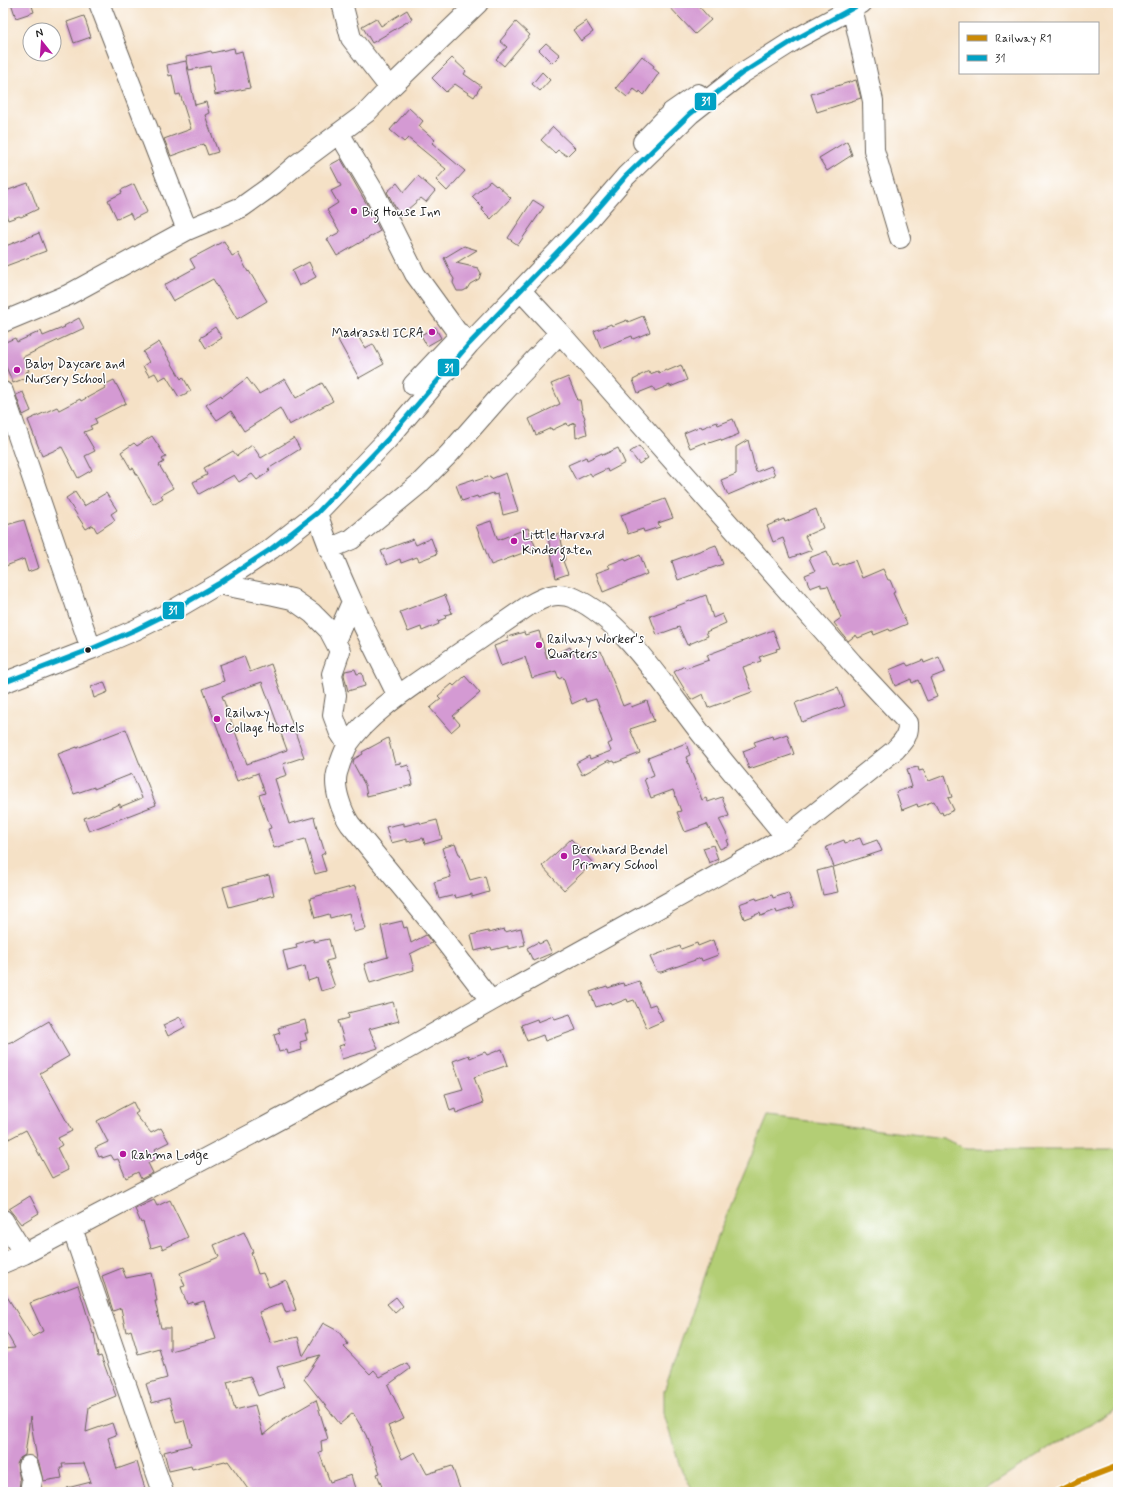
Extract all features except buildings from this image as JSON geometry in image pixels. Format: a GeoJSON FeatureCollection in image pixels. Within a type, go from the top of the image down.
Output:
{"type":"FeatureCollection","features":[{"type":"Feature","properties":{"kind":"street"},"geometry":{"type":"LineString","coordinates":[[99,3],[187,230]]}},
{"type":"Feature","properties":{"kind":"street"},"geometry":{"type":"LineString","coordinates":[[342,3],[351,38],[390,88]]}},
{"type":"Feature","properties":{"kind":"street"},"geometry":{"type":"LineString","coordinates":[[3,322],[68,295],[187,230],[242,207],[366,113],[478,3]]}},
{"type":"Feature","properties":{"kind":"street"},"geometry":{"type":"LineString","coordinates":[[413,385],[521,291],[589,219],[626,176],[706,101],[741,74],[796,39],[855,5],[860,47],[873,101],[874,150],[900,238]]}},
{"type":"Feature","properties":{"kind":"street"},"geometry":{"type":"LineString","coordinates":[[3,683],[91,649],[159,618],[218,584],[271,549],[317,513],[388,440],[464,340],[672,112],[821,9]]}},
{"type":"Feature","properties":{"kind":"street"},"geometry":{"type":"LineString","coordinates":[[339,133],[374,192],[415,274],[464,340]]}},
{"type":"Feature","properties":{"kind":"street"},"geometry":{"type":"LineString","coordinates":[[3,1263],[24,1254],[312,1102],[786,836],[895,750],[905,739],[909,730],[908,723],[852,663],[560,333],[521,291]]}},
{"type":"Feature","properties":{"kind":"street"},"geometry":{"type":"LineString","coordinates":[[329,549],[352,539],[419,484],[454,449],[560,333]]}},
{"type":"Feature","properties":{"kind":"street"},"geometry":{"type":"LineString","coordinates":[[3,392],[91,649]]}},
{"type":"Feature","properties":{"kind":"street"},"geometry":{"type":"LineString","coordinates":[[317,513],[329,549],[352,602],[398,696]]}},
{"type":"Feature","properties":{"kind":"street"},"geometry":{"type":"LineString","coordinates":[[218,584],[274,594],[292,599],[312,613],[329,630],[340,651],[332,674],[336,695],[333,715],[339,731],[348,745]]}},
{"type":"Feature","properties":{"kind":"street"},"geometry":{"type":"LineString","coordinates":[[490,1001],[428,919],[367,843],[358,835],[344,813],[337,787],[337,774],[348,745],[372,718],[398,696],[543,597],[556,595],[573,598],[614,626],[641,655],[703,736],[786,836]]}},
{"type":"Feature","properties":{"kind":"street"},"geometry":{"type":"LineString","coordinates":[[335,641],[352,602]]}},
{"type":"Feature","properties":{"kind":"street"},"geometry":{"type":"LineString","coordinates":[[3,1220],[24,1254]]}},
{"type":"Feature","properties":{"kind":"street"},"geometry":{"type":"LineString","coordinates":[[72,1228],[163,1492]]}},
{"type":"Feature","properties":{"kind":"street"},"geometry":{"type":"LineString","coordinates":[[28,1466],[32,1480],[30,1492]]}},
{"type":"Feature","properties":{"kind":"green space"},"geometry":{"type":"Polygon","coordinates":[[[768,1116],[943,1138],[967,1149],[1112,1149],[1118,1153],[1118,1409],[1075,1432],[981,1492],[694,1492],[680,1467],[664,1414],[664,1391],[716,1241],[768,1116]]]}},
{"type":"Feature","properties":{"kind":"rail line","name":"R1"},"geometry":{"type":"LineString","coordinates":[[1057,1492],[1079,1481],[1118,1466]]}},
{"type":"Feature","properties":{"kind":"transit line","name":"31"},"geometry":{"type":"LineString","coordinates":[[3,683],[91,649],[165,615],[218,584],[271,549],[317,513],[387,440],[469,344],[589,219],[626,176],[690,114],[741,74],[796,39],[862,3]]}},
{"type":"Feature","properties":{"kind":"place","name":"Big House Inn"},"geometry":{"type":"Point","coordinates":[354,211]}},
{"type":"Feature","properties":{"kind":"place","name":"Madrasatl ICRA"},"geometry":{"type":"Point","coordinates":[432,332]}},
{"type":"Feature","properties":{"kind":"place","name":"Baby Daycare and Nursery School"},"geometry":{"type":"Point","coordinates":[17,370]}},
{"type":"Feature","properties":{"kind":"place","name":"Little Harvard Kindergaten"},"geometry":{"type":"Point","coordinates":[514,541]}},
{"type":"Feature","properties":{"kind":"place","name":"Railway Worker's Quarters"},"geometry":{"type":"Point","coordinates":[539,645]}},
{"type":"Feature","properties":{"kind":"place","name":"Railway Collage Hostels"},"geometry":{"type":"Point","coordinates":[217,719]}},
{"type":"Feature","properties":{"kind":"place","name":"Bernhard Bendel Primary School"},"geometry":{"type":"Point","coordinates":[564,856]}},
{"type":"Feature","properties":{"kind":"place","name":"Rahma Lodge"},"geometry":{"type":"Point","coordinates":[123,1154]}}]}
